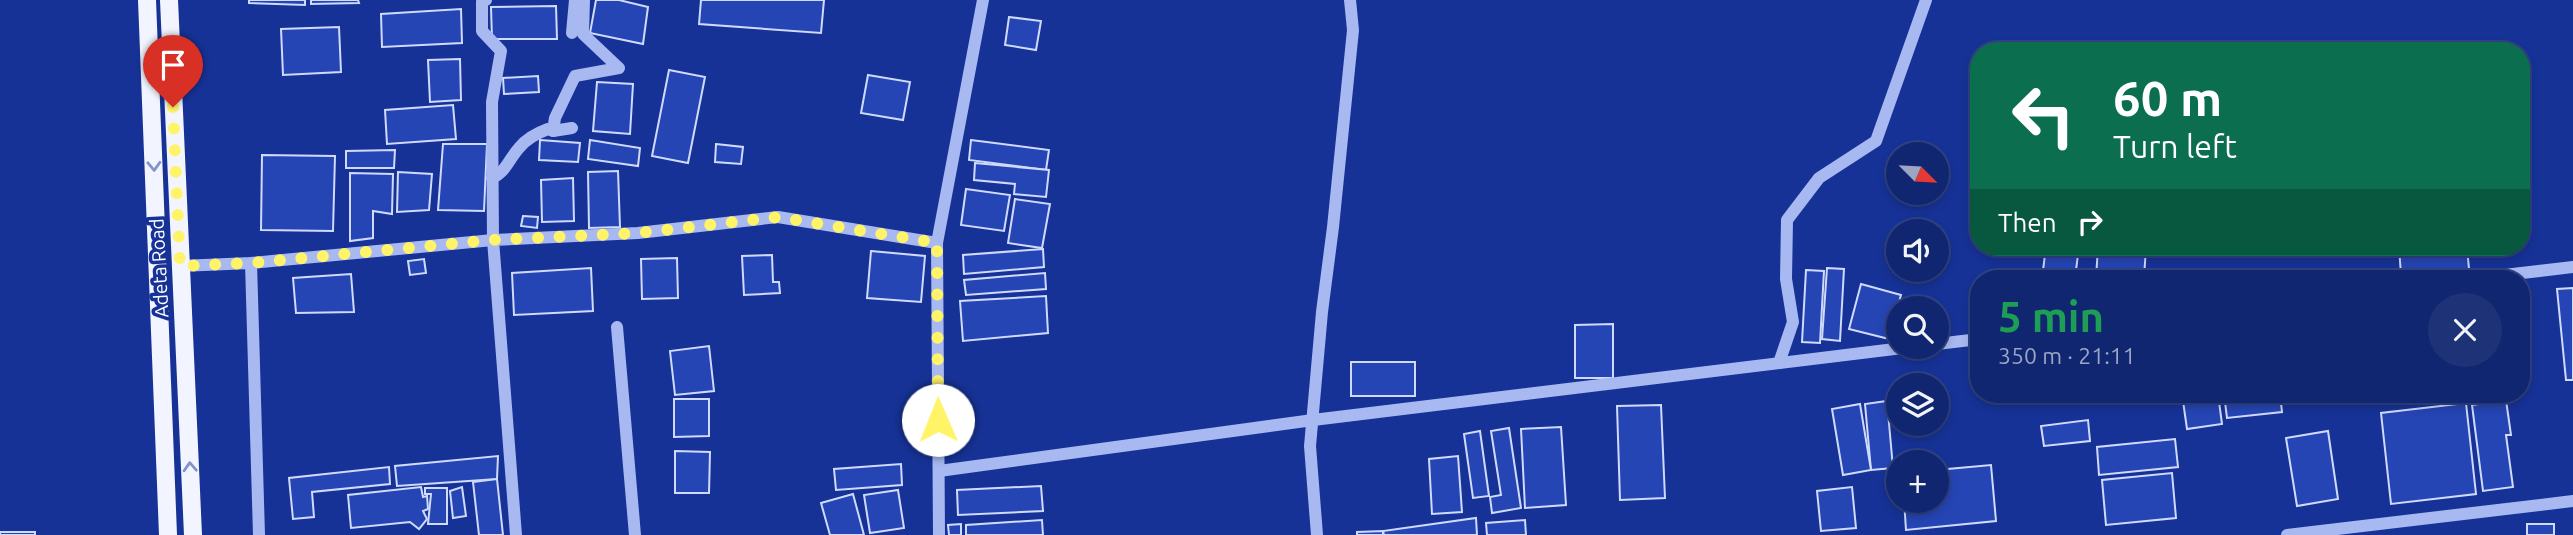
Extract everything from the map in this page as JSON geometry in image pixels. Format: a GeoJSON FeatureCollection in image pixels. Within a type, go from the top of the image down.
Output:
{"type":"FeatureCollection","features":[{"type":"Feature","properties":{"kind":"main road","name":"Adeta Road"},"geometry":{"type":"LineString","coordinates":[[147,0],[168,535]]}},
{"type":"Feature","properties":{"kind":"main road","name":"Adeta Road"},"geometry":{"type":"LineString","coordinates":[[169,0],[193,535]]}},
{"type":"Feature","properties":{"kind":"street"},"geometry":{"type":"LineString","coordinates":[[486,0],[482,2],[482,31],[500,51],[492,102],[492,240],[516,535]]}},
{"type":"Feature","properties":{"kind":"street"},"geometry":{"type":"LineString","coordinates":[[939,535],[937,243],[984,0]]}},
{"type":"Feature","properties":{"kind":"street"},"geometry":{"type":"LineString","coordinates":[[1317,535],[1310,446],[1353,30],[1350,0]]}},
{"type":"Feature","properties":{"kind":"street"},"geometry":{"type":"LineString","coordinates":[[1779,363],[1793,322],[1786,279],[1787,220],[1818,178],[1877,141],[1926,0]]}},
{"type":"Feature","properties":{"kind":"street"},"geometry":{"type":"LineString","coordinates":[[554,131],[555,118],[575,76],[619,68],[583,34],[584,3]]}},
{"type":"Feature","properties":{"kind":"street"},"geometry":{"type":"LineString","coordinates":[[572,33],[584,3]]}},
{"type":"Feature","properties":{"kind":"street"},"geometry":{"type":"LineString","coordinates":[[492,178],[500,175],[519,147],[536,133],[548,128],[554,131],[572,128]]}},
{"type":"Feature","properties":{"kind":"street"},"geometry":{"type":"LineString","coordinates":[[180,266],[251,263],[492,240],[638,233],[778,217],[937,243]]}},
{"type":"Feature","properties":{"kind":"street"},"geometry":{"type":"LineString","coordinates":[[251,263],[259,535]]}},
{"type":"Feature","properties":{"kind":"street"},"geometry":{"type":"LineString","coordinates":[[2530,272],[2573,267]]}},
{"type":"Feature","properties":{"kind":"street"},"geometry":{"type":"LineString","coordinates":[[617,327],[635,535]]}},
{"type":"Feature","properties":{"kind":"street"},"geometry":{"type":"LineString","coordinates":[[1949,343],[1970,340]]}},
{"type":"Feature","properties":{"kind":"street"},"geometry":{"type":"LineString","coordinates":[[939,471],[1313,420],[1886,350]]}},
{"type":"Feature","properties":{"kind":"street"},"geometry":{"type":"LineString","coordinates":[[2287,535],[2573,500]]}},
{"type":"Feature","properties":{"kind":"building"},"geometry":{"type":"Polygon","coordinates":[[[249,0],[305,0],[305,5],[249,3],[249,0]]]}},
{"type":"Feature","properties":{"kind":"building"},"geometry":{"type":"Polygon","coordinates":[[[311,0],[358,0],[359,3],[311,4],[311,0]]]}},
{"type":"Feature","properties":{"kind":"building"},"geometry":{"type":"Polygon","coordinates":[[[596,0],[619,0],[648,7],[643,44],[590,33],[596,0]]]}},
{"type":"Feature","properties":{"kind":"building"},"geometry":{"type":"Polygon","coordinates":[[[701,0],[824,0],[821,33],[699,24],[701,0]]]}},
{"type":"Feature","properties":{"kind":"building"},"geometry":{"type":"Polygon","coordinates":[[[556,6],[557,39],[492,39],[491,7],[556,6]]]}},
{"type":"Feature","properties":{"kind":"building"},"geometry":{"type":"Polygon","coordinates":[[[461,9],[462,43],[382,47],[381,14],[461,9]]]}},
{"type":"Feature","properties":{"kind":"building"},"geometry":{"type":"Polygon","coordinates":[[[1009,17],[1041,21],[1036,50],[1005,45],[1009,17]]]}},
{"type":"Feature","properties":{"kind":"building"},"geometry":{"type":"Polygon","coordinates":[[[339,27],[341,72],[283,75],[281,29],[339,27]]]}},
{"type":"Feature","properties":{"kind":"building"},"geometry":{"type":"Polygon","coordinates":[[[460,59],[461,100],[430,102],[428,60],[460,59]]]}},
{"type":"Feature","properties":{"kind":"building"},"geometry":{"type":"Polygon","coordinates":[[[669,70],[705,77],[688,163],[652,156],[669,70]]]}},
{"type":"Feature","properties":{"kind":"building"},"geometry":{"type":"Polygon","coordinates":[[[868,75],[910,82],[903,120],[861,113],[868,75]]]}},
{"type":"Feature","properties":{"kind":"building"},"geometry":{"type":"Polygon","coordinates":[[[538,76],[539,92],[504,94],[503,78],[538,76]]]}},
{"type":"Feature","properties":{"kind":"building"},"geometry":{"type":"Polygon","coordinates":[[[597,82],[633,84],[630,134],[593,131],[597,82]]]}},
{"type":"Feature","properties":{"kind":"building"},"geometry":{"type":"Polygon","coordinates":[[[453,105],[456,139],[387,144],[385,110],[453,105]]]}},
{"type":"Feature","properties":{"kind":"building"},"geometry":{"type":"Polygon","coordinates":[[[540,140],[580,143],[578,162],[539,160],[540,140]]]}},
{"type":"Feature","properties":{"kind":"building"},"geometry":{"type":"Polygon","coordinates":[[[590,140],[640,148],[638,166],[588,159],[590,140]]]}},
{"type":"Feature","properties":{"kind":"building"},"geometry":{"type":"Polygon","coordinates":[[[971,140],[1049,150],[1046,170],[969,160],[971,140]]]}},
{"type":"Feature","properties":{"kind":"building"},"geometry":{"type":"Polygon","coordinates":[[[443,144],[487,144],[484,211],[438,210],[443,144]]]}},
{"type":"Feature","properties":{"kind":"building"},"geometry":{"type":"Polygon","coordinates":[[[716,144],[743,147],[741,164],[715,162],[716,144]]]}},
{"type":"Feature","properties":{"kind":"building"},"geometry":{"type":"Polygon","coordinates":[[[395,150],[394,168],[346,168],[346,151],[395,150]]]}},
{"type":"Feature","properties":{"kind":"building"},"geometry":{"type":"Polygon","coordinates":[[[262,155],[335,156],[333,231],[261,230],[262,155]]]}},
{"type":"Feature","properties":{"kind":"building"},"geometry":{"type":"Polygon","coordinates":[[[975,163],[1049,170],[1046,197],[1014,194],[1015,184],[974,180],[975,163]]]}},
{"type":"Feature","properties":{"kind":"building"},"geometry":{"type":"Polygon","coordinates":[[[618,171],[620,227],[589,228],[588,172],[618,171]]]}},
{"type":"Feature","properties":{"kind":"building"},"geometry":{"type":"Polygon","coordinates":[[[398,172],[432,174],[429,210],[397,212],[398,172]]]}},
{"type":"Feature","properties":{"kind":"building"},"geometry":{"type":"Polygon","coordinates":[[[350,173],[393,174],[392,214],[373,211],[373,238],[350,241],[350,173]]]}},
{"type":"Feature","properties":{"kind":"building"},"geometry":{"type":"Polygon","coordinates":[[[573,178],[574,221],[542,222],[541,180],[573,178]]]}},
{"type":"Feature","properties":{"kind":"building"},"geometry":{"type":"Polygon","coordinates":[[[966,189],[1010,195],[1004,231],[961,225],[966,189]]]}},
{"type":"Feature","properties":{"kind":"building"},"geometry":{"type":"Polygon","coordinates":[[[1015,199],[1050,204],[1042,248],[1008,243],[1015,199]]]}},
{"type":"Feature","properties":{"kind":"building"},"geometry":{"type":"Polygon","coordinates":[[[523,216],[538,217],[537,228],[521,226],[523,216]]]}},
{"type":"Feature","properties":{"kind":"building"},"geometry":{"type":"Polygon","coordinates":[[[1043,249],[1044,267],[964,274],[963,255],[1043,249]]]}},
{"type":"Feature","properties":{"kind":"building"},"geometry":{"type":"Polygon","coordinates":[[[871,251],[925,256],[921,302],[867,298],[871,251]]]}},
{"type":"Feature","properties":{"kind":"building"},"geometry":{"type":"Polygon","coordinates":[[[772,255],[773,282],[779,282],[780,293],[744,295],[742,256],[772,255]]]}},
{"type":"Feature","properties":{"kind":"building"},"geometry":{"type":"Polygon","coordinates":[[[2045,256],[2078,256],[2076,270],[2043,270],[2045,256]]]}},
{"type":"Feature","properties":{"kind":"building"},"geometry":{"type":"Polygon","coordinates":[[[2097,256],[2145,256],[2145,270],[2097,270],[2097,256]]]}},
{"type":"Feature","properties":{"kind":"building"},"geometry":{"type":"Polygon","coordinates":[[[2400,256],[2468,256],[2469,269],[2401,270],[2400,256]]]}},
{"type":"Feature","properties":{"kind":"building"},"geometry":{"type":"Polygon","coordinates":[[[677,258],[678,298],[642,299],[641,259],[677,258]]]}},
{"type":"Feature","properties":{"kind":"building"},"geometry":{"type":"Polygon","coordinates":[[[424,259],[426,273],[410,275],[408,261],[424,259]]]}},
{"type":"Feature","properties":{"kind":"building"},"geometry":{"type":"Polygon","coordinates":[[[591,268],[593,311],[514,315],[512,273],[591,268]]]}},
{"type":"Feature","properties":{"kind":"building"},"geometry":{"type":"Polygon","coordinates":[[[1827,268],[1844,269],[1840,341],[1822,339],[1827,268]]]}},
{"type":"Feature","properties":{"kind":"building"},"geometry":{"type":"Polygon","coordinates":[[[1806,270],[1824,271],[1820,343],[1802,342],[1806,270]]]}},
{"type":"Feature","properties":{"kind":"building"},"geometry":{"type":"Polygon","coordinates":[[[1045,273],[1046,289],[966,295],[964,280],[1045,273]]]}},
{"type":"Feature","properties":{"kind":"building"},"geometry":{"type":"Polygon","coordinates":[[[351,274],[354,312],[296,313],[293,278],[351,274]]]}},
{"type":"Feature","properties":{"kind":"building"},"geometry":{"type":"Polygon","coordinates":[[[1861,284],[1901,295],[1886,296],[1886,338],[1849,329],[1861,284]]]}},
{"type":"Feature","properties":{"kind":"building"},"geometry":{"type":"Polygon","coordinates":[[[2573,288],[2573,380],[2566,380],[2557,289],[2573,288]]]}},
{"type":"Feature","properties":{"kind":"building"},"geometry":{"type":"Polygon","coordinates":[[[1046,296],[1048,333],[963,341],[960,301],[1046,296]]]}},
{"type":"Feature","properties":{"kind":"building"},"geometry":{"type":"Polygon","coordinates":[[[1613,324],[1613,378],[1575,378],[1575,325],[1613,324]]]}},
{"type":"Feature","properties":{"kind":"building"},"geometry":{"type":"Polygon","coordinates":[[[709,346],[714,391],[675,395],[670,351],[709,346]]]}},
{"type":"Feature","properties":{"kind":"building"},"geometry":{"type":"Polygon","coordinates":[[[1351,362],[1415,362],[1415,396],[1351,396],[1351,362]]]}},
{"type":"Feature","properties":{"kind":"building"},"geometry":{"type":"Polygon","coordinates":[[[674,399],[709,399],[709,436],[674,437],[674,399]]]}},
{"type":"Feature","properties":{"kind":"building"},"geometry":{"type":"Polygon","coordinates":[[[1886,401],[1886,436],[1890,436],[1891,450],[1886,450],[1886,469],[1871,470],[1865,404],[1886,401]]]}},
{"type":"Feature","properties":{"kind":"building"},"geometry":{"type":"Polygon","coordinates":[[[2183,403],[2219,403],[2222,424],[2187,429],[2183,403]]]}},
{"type":"Feature","properties":{"kind":"building"},"geometry":{"type":"Polygon","coordinates":[[[2225,403],[2281,403],[2282,412],[2227,418],[2225,403]]]}},
{"type":"Feature","properties":{"kind":"building"},"geometry":{"type":"Polygon","coordinates":[[[2466,403],[2476,494],[2391,504],[2381,413],[2466,403]]]}},
{"type":"Feature","properties":{"kind":"building"},"geometry":{"type":"Polygon","coordinates":[[[2506,403],[2511,435],[2506,435],[2513,487],[2483,491],[2472,405],[2506,403]]]}},
{"type":"Feature","properties":{"kind":"building"},"geometry":{"type":"Polygon","coordinates":[[[1860,404],[1871,470],[1843,475],[1832,409],[1860,404]]]}},
{"type":"Feature","properties":{"kind":"building"},"geometry":{"type":"Polygon","coordinates":[[[1661,405],[1665,498],[1620,500],[1617,406],[1661,405]]]}},
{"type":"Feature","properties":{"kind":"building"},"geometry":{"type":"Polygon","coordinates":[[[2088,420],[2090,441],[2044,446],[2041,426],[2088,420]]]}},
{"type":"Feature","properties":{"kind":"building"},"geometry":{"type":"Polygon","coordinates":[[[1561,427],[1566,505],[1525,508],[1521,429],[1561,427]]]}},
{"type":"Feature","properties":{"kind":"building"},"geometry":{"type":"Polygon","coordinates":[[[1509,428],[1521,508],[1492,513],[1490,497],[1501,495],[1491,431],[1509,428]]]}},
{"type":"Feature","properties":{"kind":"building"},"geometry":{"type":"Polygon","coordinates":[[[1480,431],[1489,496],[1473,498],[1464,434],[1480,431]]]}},
{"type":"Feature","properties":{"kind":"building"},"geometry":{"type":"Polygon","coordinates":[[[2328,431],[2338,499],[2297,506],[2286,438],[2328,431]]]}},
{"type":"Feature","properties":{"kind":"building"},"geometry":{"type":"Polygon","coordinates":[[[2175,439],[2178,467],[2099,475],[2097,447],[2175,439]]]}},
{"type":"Feature","properties":{"kind":"building"},"geometry":{"type":"Polygon","coordinates":[[[675,451],[710,452],[709,493],[675,493],[675,451]]]}},
{"type":"Feature","properties":{"kind":"building"},"geometry":{"type":"Polygon","coordinates":[[[498,456],[497,479],[397,486],[395,466],[498,456]]]}},
{"type":"Feature","properties":{"kind":"building"},"geometry":{"type":"Polygon","coordinates":[[[1458,456],[1462,512],[1432,514],[1429,459],[1458,456]]]}},
{"type":"Feature","properties":{"kind":"building"},"geometry":{"type":"Polygon","coordinates":[[[901,464],[902,485],[836,490],[834,469],[901,464]]]}},
{"type":"Feature","properties":{"kind":"building"},"geometry":{"type":"Polygon","coordinates":[[[1991,465],[1996,521],[1906,530],[1905,513],[1949,513],[1949,469],[1991,465]]]}},
{"type":"Feature","properties":{"kind":"building"},"geometry":{"type":"Polygon","coordinates":[[[389,467],[390,484],[312,492],[314,517],[293,519],[289,478],[389,467]]]}},
{"type":"Feature","properties":{"kind":"building"},"geometry":{"type":"Polygon","coordinates":[[[2172,473],[2176,518],[2106,525],[2102,480],[2172,473]]]}},
{"type":"Feature","properties":{"kind":"building"},"geometry":{"type":"Polygon","coordinates":[[[497,479],[503,535],[479,535],[473,482],[497,479]]]}},
{"type":"Feature","properties":{"kind":"building"},"geometry":{"type":"Polygon","coordinates":[[[1041,486],[1043,511],[958,515],[957,490],[1041,486]]]}},
{"type":"Feature","properties":{"kind":"building"},"geometry":{"type":"Polygon","coordinates":[[[421,487],[423,497],[427,496],[428,509],[423,511],[427,519],[419,529],[410,522],[351,528],[348,495],[421,487]]]}},
{"type":"Feature","properties":{"kind":"building"},"geometry":{"type":"Polygon","coordinates":[[[462,487],[466,516],[453,518],[450,491],[462,487]]]}},
{"type":"Feature","properties":{"kind":"building"},"geometry":{"type":"Polygon","coordinates":[[[1852,487],[1856,528],[1821,531],[1817,491],[1852,487]]]}},
{"type":"Feature","properties":{"kind":"building"},"geometry":{"type":"Polygon","coordinates":[[[425,488],[447,488],[447,524],[428,524],[431,494],[425,494],[425,488]]]}},
{"type":"Feature","properties":{"kind":"building"},"geometry":{"type":"Polygon","coordinates":[[[898,490],[904,528],[870,533],[864,495],[898,490]]]}},
{"type":"Feature","properties":{"kind":"building"},"geometry":{"type":"Polygon","coordinates":[[[853,494],[864,535],[830,535],[821,503],[853,494]]]}},
{"type":"Feature","properties":{"kind":"building"},"geometry":{"type":"Polygon","coordinates":[[[1476,518],[1477,535],[1384,535],[1383,531],[1476,518]]]}},
{"type":"Feature","properties":{"kind":"building"},"geometry":{"type":"Polygon","coordinates":[[[1042,520],[1043,535],[966,535],[966,525],[1042,520]]]}},
{"type":"Feature","properties":{"kind":"building"},"geometry":{"type":"Polygon","coordinates":[[[1525,520],[1526,535],[1487,535],[1486,523],[1525,520]]]}},
{"type":"Feature","properties":{"kind":"building"},"geometry":{"type":"Polygon","coordinates":[[[961,524],[961,535],[949,535],[948,525],[961,524]]]}},
{"type":"Feature","properties":{"kind":"building"},"geometry":{"type":"Polygon","coordinates":[[[2527,524],[2554,524],[2554,535],[2527,535],[2527,524]]]}},
{"type":"Feature","properties":{"kind":"building"},"geometry":{"type":"Polygon","coordinates":[[[1383,531],[1383,535],[1357,535],[1357,532],[1383,531]]]}},
{"type":"Feature","properties":{"kind":"building"},"geometry":{"type":"Polygon","coordinates":[[[0,532],[35,532],[35,535],[0,535],[0,532]]]}},
{"type":"Feature","properties":{"kind":"route"},"geometry":{"type":"LineString","coordinates":[[173,107],[180,266],[251,263],[492,240],[638,233],[778,217],[937,243],[938,420]]}}]}
